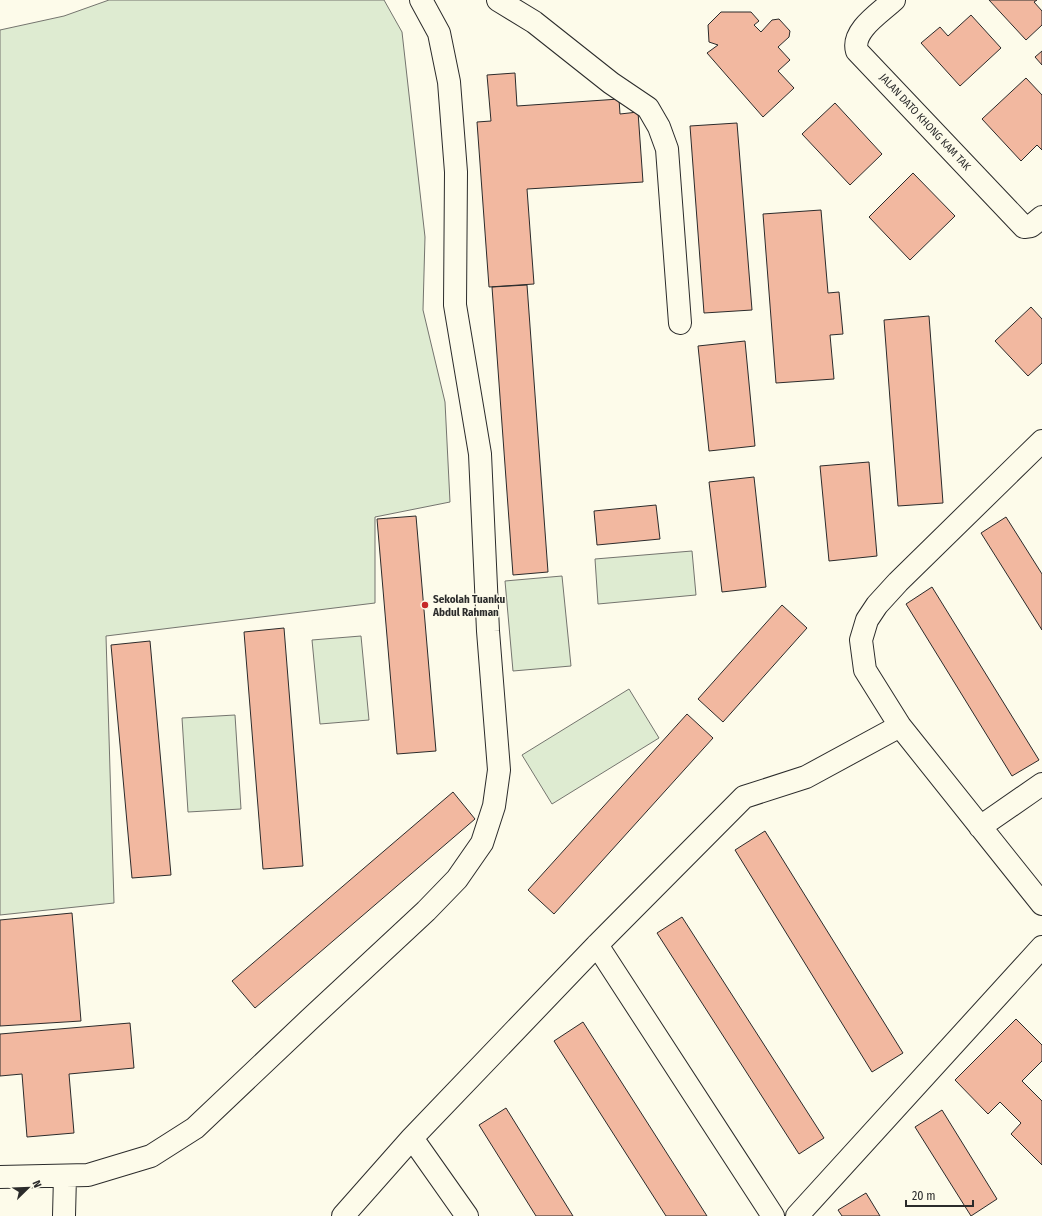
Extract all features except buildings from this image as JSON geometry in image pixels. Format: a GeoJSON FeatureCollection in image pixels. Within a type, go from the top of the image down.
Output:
{"type":"FeatureCollection","features":[{"type":"Feature","properties":{"kind":"street"},"geometry":{"type":"LineString","coordinates":[[498,0],[534,22],[611,83],[648,108],[659,127],[667,149],[680,323]]}},
{"type":"Feature","properties":{"kind":"street","name":"JALAN DATO KHONG KAM TAK"},"geometry":{"type":"LineString","coordinates":[[894,0],[858,33],[855,43],[857,50],[1024,227],[1031,226],[1042,217]]}},
{"type":"Feature","properties":{"kind":"street"},"geometry":{"type":"LineString","coordinates":[[0,1177],[88,1175],[151,1156],[195,1128],[426,911],[457,879],[482,843],[494,806],[499,770],[488,631],[480,454],[455,305],[456,172],[449,82],[439,33],[425,1]]}},
{"type":"Feature","properties":{"kind":"street"},"geometry":{"type":"LineString","coordinates":[[1042,441],[898,582],[877,605],[867,620],[861,640],[865,670],[900,726],[1042,904]]}},
{"type":"Feature","properties":{"kind":"street"},"geometry":{"type":"LineString","coordinates":[[343,1216],[412,1138],[597,944],[744,797],[806,777],[900,726]]}},
{"type":"Feature","properties":{"kind":"street"},"geometry":{"type":"LineString","coordinates":[[980,827],[1042,784]]}},
{"type":"Feature","properties":{"kind":"street"},"geometry":{"type":"LineString","coordinates":[[597,944],[773,1216]]}},
{"type":"Feature","properties":{"kind":"street"},"geometry":{"type":"LineString","coordinates":[[797,1216],[1042,947]]}},
{"type":"Feature","properties":{"kind":"street"},"geometry":{"type":"LineString","coordinates":[[412,1138],[467,1216]]}},
{"type":"Feature","properties":{"kind":"street"},"geometry":{"type":"LineString","coordinates":[[64,1216],[65,1176]]}},
{"type":"Feature","properties":{"kind":"green space"},"geometry":{"type":"Polygon","coordinates":[[[109,0],[384,0],[402,32],[425,237],[423,310],[445,402],[450,502],[375,517],[375,603],[106,636],[114,903],[0,915],[0,30],[64,16],[109,0]]]}},
{"type":"Feature","properties":{"kind":"green space"},"geometry":{"type":"Polygon","coordinates":[[[692,551],[696,595],[598,604],[595,559],[692,551]]]}},
{"type":"Feature","properties":{"kind":"green space"},"geometry":{"type":"Polygon","coordinates":[[[562,576],[571,666],[513,671],[505,581],[562,576]]]}},
{"type":"Feature","properties":{"kind":"green space"},"geometry":{"type":"Polygon","coordinates":[[[361,636],[369,720],[320,724],[312,640],[361,636]]]}},
{"type":"Feature","properties":{"kind":"green space"},"geometry":{"type":"Polygon","coordinates":[[[629,689],[659,738],[552,804],[522,755],[629,689]]]}},
{"type":"Feature","properties":{"kind":"green space"},"geometry":{"type":"Polygon","coordinates":[[[235,715],[241,809],[188,812],[182,718],[235,715]]]}},
{"type":"Feature","properties":{"kind":"place","name":"Sekolah Tuanku Abdul Rahman"},"geometry":{"type":"Point","coordinates":[425,605]}}]}
